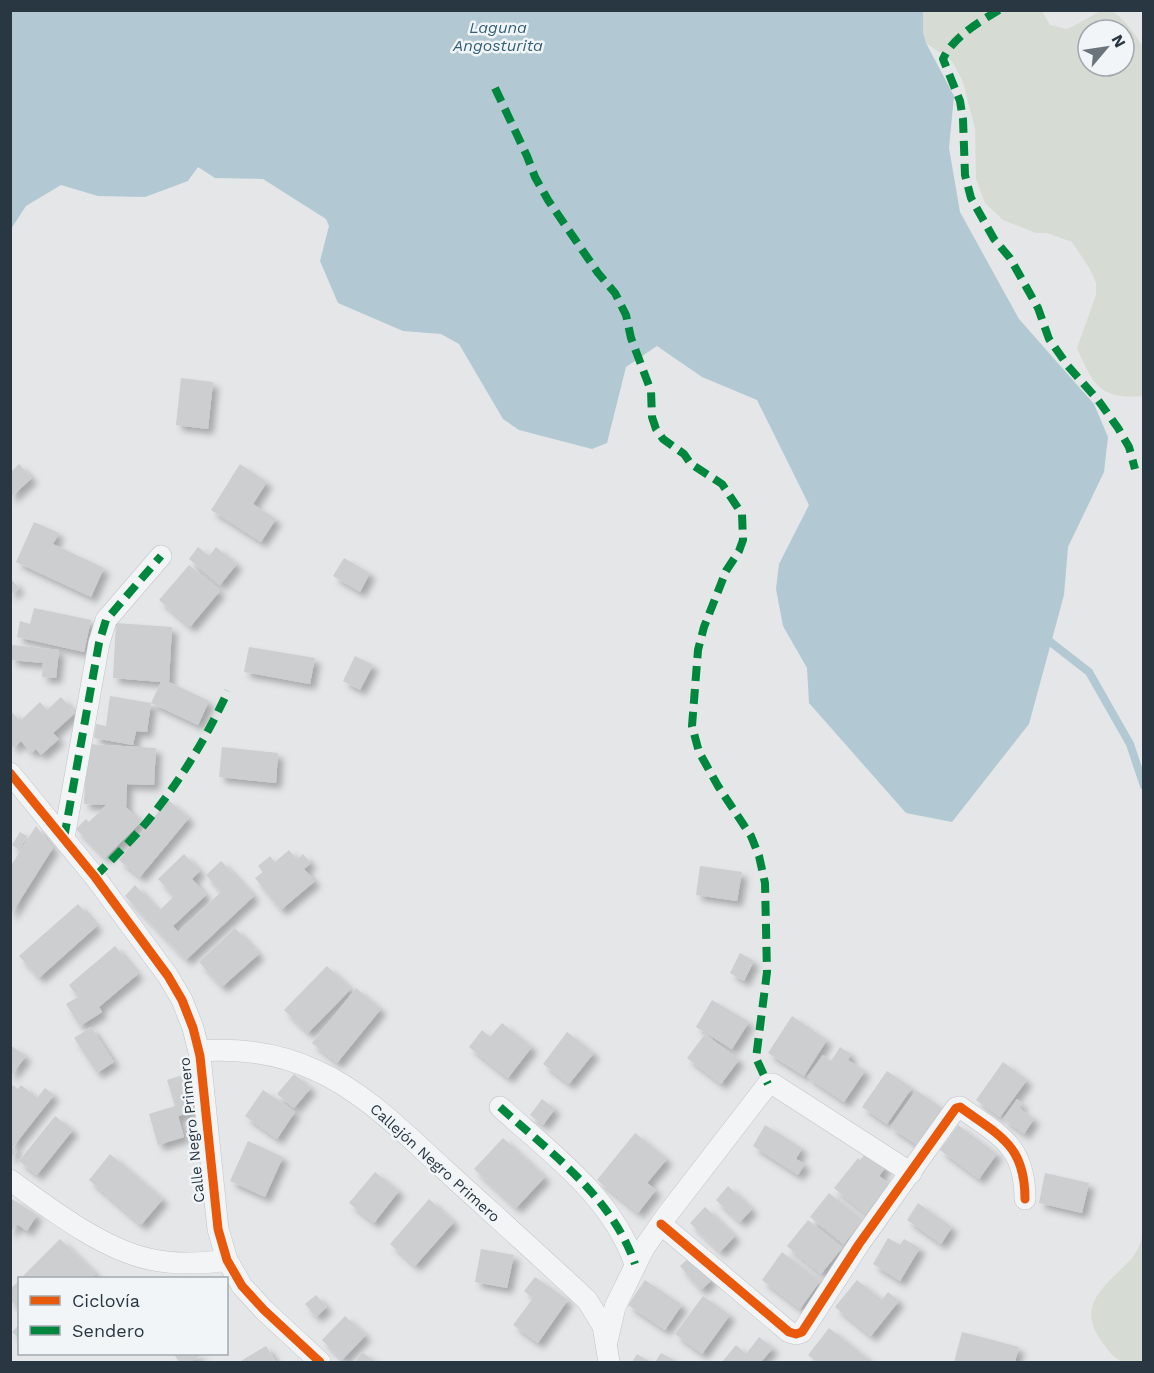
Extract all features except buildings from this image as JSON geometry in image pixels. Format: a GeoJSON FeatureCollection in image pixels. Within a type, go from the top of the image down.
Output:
{"type":"FeatureCollection","features":[{"type":"Feature","properties":{"kind":"street"},"geometry":{"type":"LineString","coordinates":[[64,838],[99,644],[106,620],[160,556]]}},
{"type":"Feature","properties":{"kind":"street","name":"Calle Negro Primero"},"geometry":{"type":"LineString","coordinates":[[10,773],[95,877],[168,976],[182,1000],[199,1051],[218,1229],[227,1260],[242,1286],[264,1310],[320,1362]]}},
{"type":"Feature","properties":{"kind":"street","name":"Callejón Negro Primero"},"geometry":{"type":"LineString","coordinates":[[199,1051],[249,1051],[291,1060],[325,1075],[379,1112],[587,1299],[603,1326],[609,1362]]}},
{"type":"Feature","properties":{"kind":"street"},"geometry":{"type":"LineString","coordinates":[[607,1341],[615,1307],[635,1264],[661,1224],[768,1084],[773,1084],[911,1173]]}},
{"type":"Feature","properties":{"kind":"street"},"geometry":{"type":"LineString","coordinates":[[500,1107],[577,1177],[602,1204],[628,1242],[635,1264]]}},
{"type":"Feature","properties":{"kind":"street"},"geometry":{"type":"LineString","coordinates":[[661,1224],[789,1332],[796,1334],[802,1332],[953,1110],[960,1107],[1008,1142],[1019,1161],[1025,1178],[1025,1199]]}},
{"type":"Feature","properties":{"kind":"street"},"geometry":{"type":"LineString","coordinates":[[10,1180],[63,1218],[111,1244],[147,1259],[201,1264],[227,1260]]}},
{"type":"Feature","properties":{"kind":"shaded area"},"geometry":{"type":"Polygon","coordinates":[[[1107,10],[1120,18],[1088,18],[1107,10]]]}},
{"type":"Feature","properties":{"kind":"shaded area"},"geometry":{"type":"Polygon","coordinates":[[[923,11],[1042,11],[1050,25],[1067,29],[1076,24],[1076,78],[1136,78],[1136,37],[1143,46],[1143,396],[1116,395],[1107,392],[1093,380],[1077,348],[1096,295],[1096,283],[1090,269],[1072,242],[1047,233],[1036,233],[1003,220],[985,203],[976,179],[975,129],[963,82],[952,61],[926,43],[923,32],[923,11]]]}},
{"type":"Feature","properties":{"kind":"shaded area"},"geometry":{"type":"Polygon","coordinates":[[[1143,1233],[1143,1362],[1129,1362],[1119,1360],[1107,1349],[1094,1328],[1091,1316],[1098,1295],[1134,1255],[1143,1233]]]}},
{"type":"Feature","properties":{"kind":"water","name":"Laguna Angosturita"},"geometry":{"type":"Polygon","coordinates":[[[11,10],[923,11],[923,32],[926,43],[954,96],[949,148],[960,212],[1019,319],[1094,404],[1108,437],[1104,472],[1068,547],[1064,595],[1029,724],[952,822],[906,813],[809,703],[807,668],[783,626],[776,589],[779,564],[809,505],[757,400],[702,377],[657,346],[626,367],[607,443],[592,449],[519,430],[503,419],[459,344],[441,334],[403,331],[338,303],[320,261],[329,226],[326,219],[263,179],[215,178],[198,167],[188,181],[145,197],[98,196],[61,185],[26,206],[11,229],[11,10]]]}},
{"type":"Feature","properties":{"kind":"waterway"},"geometry":{"type":"LineString","coordinates":[[1044,637],[1089,672],[1130,744],[1144,786]]}},
{"type":"Feature","properties":{"kind":"marked path"},"geometry":{"type":"LineString","coordinates":[[999,10],[960,37],[943,59],[960,101],[965,175],[971,198],[994,239],[1010,258],[1038,308],[1049,339],[1118,428],[1129,447],[1135,469]]}},
{"type":"Feature","properties":{"kind":"marked path"},"geometry":{"type":"LineString","coordinates":[[495,88],[535,177],[548,200],[598,273],[615,293],[626,315],[631,338],[651,391],[652,417],[656,429],[663,439],[684,454],[691,464],[722,484],[742,514],[743,540],[726,571],[704,627],[698,650],[692,726],[699,752],[751,836],[759,856],[765,883],[767,972],[756,1058],[768,1084]]}},
{"type":"Feature","properties":{"kind":"marked path"},"geometry":{"type":"LineString","coordinates":[[64,838],[99,643],[106,620],[161,556]]}},
{"type":"Feature","properties":{"kind":"marked path"},"geometry":{"type":"LineString","coordinates":[[95,877],[140,830],[166,798],[200,746],[228,691]]}},
{"type":"Feature","properties":{"kind":"marked path"},"geometry":{"type":"LineString","coordinates":[[500,1107],[560,1160],[596,1197],[625,1240],[635,1264]]}},
{"type":"Feature","properties":{"kind":"cycle path"},"geometry":{"type":"LineString","coordinates":[[10,773],[95,877],[168,976],[182,1000],[193,1028],[200,1056],[218,1229],[227,1260],[242,1286],[264,1310],[320,1362]]}},
{"type":"Feature","properties":{"kind":"cycle path"},"geometry":{"type":"LineString","coordinates":[[661,1224],[789,1332],[796,1334],[802,1332],[859,1244],[956,1108],[960,1107],[1008,1144],[1020,1166],[1025,1199]]}}]}
